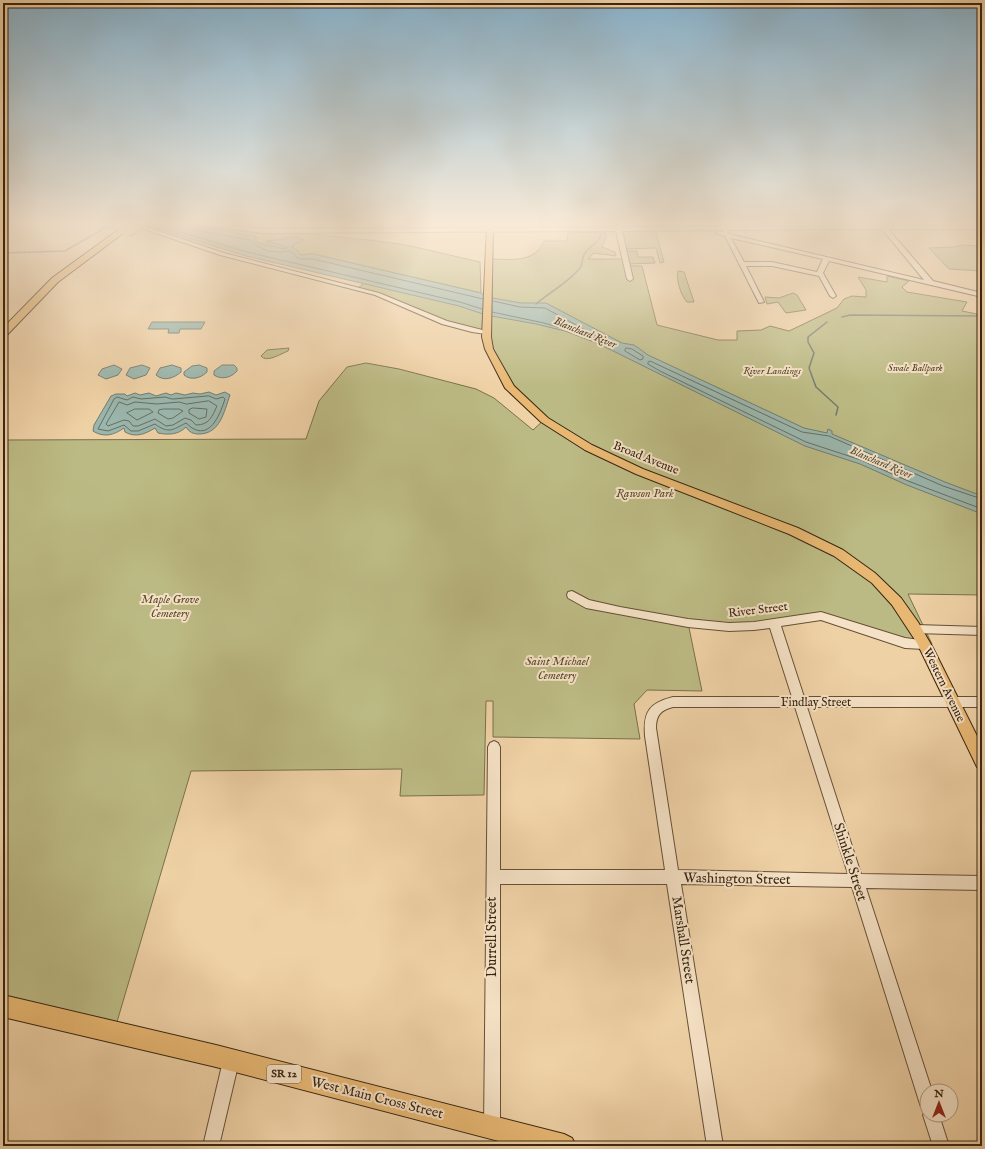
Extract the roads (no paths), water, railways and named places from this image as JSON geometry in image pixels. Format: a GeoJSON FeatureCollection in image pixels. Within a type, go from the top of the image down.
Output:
{"type":"FeatureCollection","features":[{"type":"Feature","properties":{"kind":"highway"},"geometry":{"type":"LineString","coordinates":[[3,334],[57,279]]}},
{"type":"Feature","properties":{"kind":"highway"},"geometry":{"type":"LineString","coordinates":[[3,343],[34,307],[62,279]]}},
{"type":"Feature","properties":{"kind":"highway","name":"West Main Cross Street"},"geometry":{"type":"LineString","coordinates":[[3,1006],[231,1061],[564,1146]]}},
{"type":"Feature","properties":{"kind":"main road","name":"Broad Avenue"},"geometry":{"type":"LineString","coordinates":[[488,279],[486,332],[492,358],[505,381],[525,404],[559,430],[606,457],[799,533],[832,549],[854,562],[883,587],[901,606],[916,629]]}},
{"type":"Feature","properties":{"kind":"main road","name":"Western Avenue"},"geometry":{"type":"LineString","coordinates":[[916,629],[982,762]]}},
{"type":"Feature","properties":{"kind":"street"},"geometry":{"type":"LineString","coordinates":[[317,279],[377,294],[397,301],[456,327],[471,331],[486,332]]}},
{"type":"Feature","properties":{"kind":"street"},"geometry":{"type":"LineString","coordinates":[[750,279],[762,302]]}},
{"type":"Feature","properties":{"kind":"street"},"geometry":{"type":"LineString","coordinates":[[823,279],[833,296]]}},
{"type":"Feature","properties":{"kind":"street"},"geometry":{"type":"LineString","coordinates":[[915,279],[982,295]]}},
{"type":"Feature","properties":{"kind":"street"},"geometry":{"type":"LineString","coordinates":[[927,279],[930,282]]}},
{"type":"Feature","properties":{"kind":"street","name":"River Street"},"geometry":{"type":"LineString","coordinates":[[572,595],[586,604],[701,625],[739,627],[821,616],[905,643],[924,644]]}},
{"type":"Feature","properties":{"kind":"street","name":"Shinkle Street"},"geometry":{"type":"LineString","coordinates":[[774,622],[921,1083]]}},
{"type":"Feature","properties":{"kind":"street"},"geometry":{"type":"LineString","coordinates":[[916,629],[982,631]]}},
{"type":"Feature","properties":{"kind":"street","name":"Findlay Street"},"geometry":{"type":"LineString","coordinates":[[653,712],[662,705],[673,702],[982,702]]}},
{"type":"Feature","properties":{"kind":"street","name":"Marshall Street"},"geometry":{"type":"LineString","coordinates":[[653,712],[649,726],[715,1146]]}},
{"type":"Feature","properties":{"kind":"street","name":"Durrell Street"},"geometry":{"type":"LineString","coordinates":[[492,1127],[494,747]]}},
{"type":"Feature","properties":{"kind":"street","name":"Washington Street"},"geometry":{"type":"LineString","coordinates":[[493,877],[673,878],[982,883]]}},
{"type":"Feature","properties":{"kind":"street"},"geometry":{"type":"LineString","coordinates":[[211,1146],[231,1061]]}},
{"type":"Feature","properties":{"kind":"street"},"geometry":{"type":"LineString","coordinates":[[934,1123],[941,1146]]}},
{"type":"Feature","properties":{"kind":"water","name":"Blanchard River"},"geometry":{"type":"Polygon","coordinates":[[[342,279],[419,279],[481,293],[487,297],[521,303],[546,303],[622,343],[634,345],[648,355],[804,428],[827,433],[828,429],[832,431],[832,434],[982,496],[982,514],[907,485],[860,464],[805,446],[599,344],[565,331],[486,315],[459,306],[342,279]]]}},
{"type":"Feature","properties":{"kind":"water"},"geometry":{"type":"Polygon","coordinates":[[[152,322],[205,322],[201,329],[180,329],[179,333],[168,333],[169,329],[148,329],[152,322]]]}},
{"type":"Feature","properties":{"kind":"water"},"geometry":{"type":"Polygon","coordinates":[[[114,365],[122,369],[118,375],[106,379],[98,375],[102,369],[114,365]]]}},
{"type":"Feature","properties":{"kind":"water"},"geometry":{"type":"Polygon","coordinates":[[[142,365],[150,368],[146,375],[134,379],[126,375],[130,368],[142,365]]]}},
{"type":"Feature","properties":{"kind":"water"},"geometry":{"type":"Polygon","coordinates":[[[172,365],[181,368],[181,372],[166,379],[156,375],[160,368],[172,365]]]}},
{"type":"Feature","properties":{"kind":"water"},"geometry":{"type":"Polygon","coordinates":[[[199,365],[207,368],[207,372],[205,374],[193,378],[184,375],[184,372],[192,366],[199,365]]]}},
{"type":"Feature","properties":{"kind":"water"},"geometry":{"type":"Polygon","coordinates":[[[222,365],[234,365],[237,368],[237,371],[226,378],[217,377],[214,375],[214,371],[222,365]]]}},
{"type":"Feature","properties":{"kind":"water"},"geometry":{"type":"Polygon","coordinates":[[[209,392],[216,395],[225,392],[230,395],[220,421],[212,430],[206,433],[193,433],[186,427],[180,432],[169,434],[158,433],[155,428],[137,435],[125,432],[124,428],[109,435],[93,431],[94,425],[111,396],[116,394],[125,394],[127,396],[135,393],[140,395],[149,393],[156,396],[166,393],[171,395],[176,393],[185,395],[209,392]]]}},
{"type":"Feature","properties":{"kind":"waterway"},"geometry":{"type":"LineString","coordinates":[[536,304],[569,279]]}},
{"type":"Feature","properties":{"kind":"waterway"},"geometry":{"type":"LineString","coordinates":[[842,317],[850,315],[982,316]]}},
{"type":"Feature","properties":{"kind":"waterway"},"geometry":{"type":"LineString","coordinates":[[827,322],[808,337],[808,342],[814,353],[809,368],[816,387],[838,407],[836,415]]}},
{"type":"Feature","properties":{"kind":"park label","name":"Swale Ballpark"},"geometry":{"type":"Point","coordinates":[915,368]}},
{"type":"Feature","properties":{"kind":"park label","name":"River Landings"},"geometry":{"type":"Point","coordinates":[772,371]}},
{"type":"Feature","properties":{"kind":"park label","name":"Rawson Park"},"geometry":{"type":"Point","coordinates":[645,493]}},
{"type":"Feature","properties":{"kind":"park label","name":"Maple Grove Cemetery"},"geometry":{"type":"Point","coordinates":[170,606]}},
{"type":"Feature","properties":{"kind":"park label","name":"Saint Michael Cemetery"},"geometry":{"type":"Point","coordinates":[557,668]}}]}
